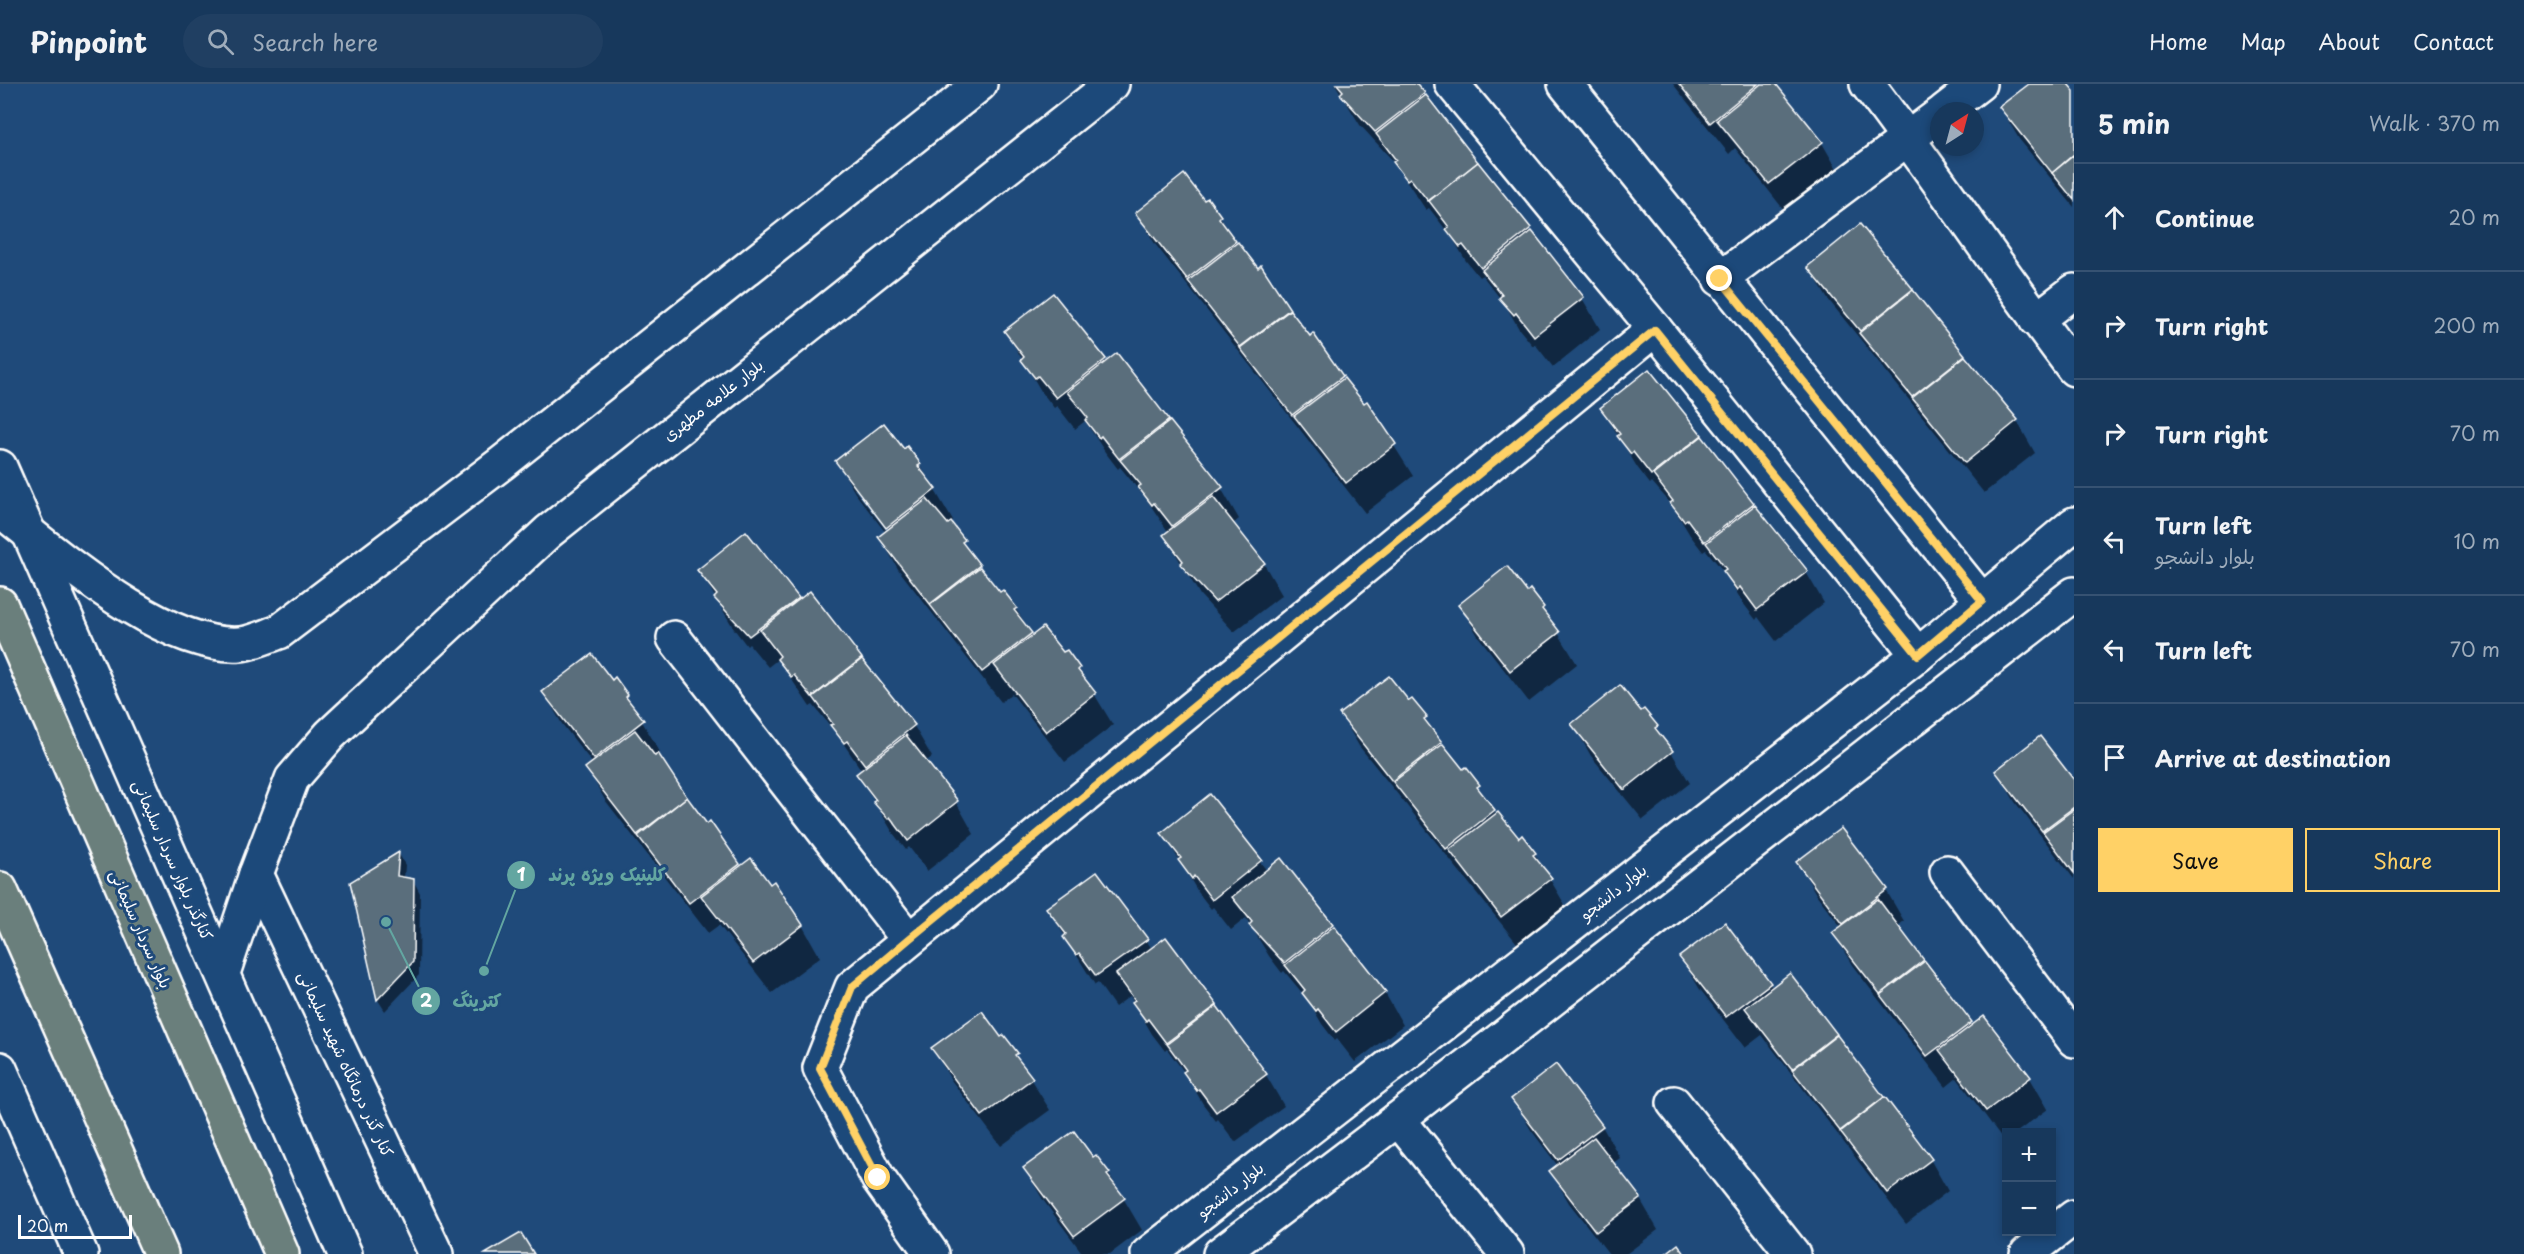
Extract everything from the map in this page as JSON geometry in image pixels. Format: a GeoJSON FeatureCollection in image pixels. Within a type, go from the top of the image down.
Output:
{"type":"FeatureCollection","features":[{"type":"Feature","properties":{"kind":"main road","name":"بلوار سردار سلیمانی"},"geometry":{"type":"LineString","coordinates":[[0,604],[282,1254]]}},
{"type":"Feature","properties":{"kind":"main road"},"geometry":{"type":"LineString","coordinates":[[0,889],[161,1254]]}},
{"type":"Feature","properties":{"kind":"street"},"geometry":{"type":"LineString","coordinates":[[0,510],[128,607],[195,640],[240,644],[279,633],[502,463],[980,84]]}},
{"type":"Feature","properties":{"kind":"street","name":"بلوار علامه مطهری"},"geometry":{"type":"LineString","coordinates":[[223,973],[256,874],[292,780],[330,735],[548,532],[1112,84]]}},
{"type":"Feature","properties":{"kind":"street"},"geometry":{"type":"LineString","coordinates":[[1452,84],[1918,655]]}},
{"type":"Feature","properties":{"kind":"street"},"geometry":{"type":"LineString","coordinates":[[1565,84],[1982,601]]}},
{"type":"Feature","properties":{"kind":"street"},"geometry":{"type":"LineString","coordinates":[[1867,84],[1908,138],[2036,320],[2074,369]]}},
{"type":"Feature","properties":{"kind":"street"},"geometry":{"type":"LineString","coordinates":[[1955,102],[1978,84]]}},
{"type":"Feature","properties":{"kind":"street"},"geometry":{"type":"LineString","coordinates":[[1720,279],[1930,122]]}},
{"type":"Feature","properties":{"kind":"street"},"geometry":{"type":"LineString","coordinates":[[2036,320],[2074,291]]}},
{"type":"Feature","properties":{"kind":"street"},"geometry":{"type":"LineString","coordinates":[[932,1254],[878,1178],[820,1068],[852,987],[1655,330]]}},
{"type":"Feature","properties":{"kind":"street","name":"کنارگذر بلوار سردار سلیمانی"},"geometry":{"type":"LineString","coordinates":[[0,467],[345,1254]]}},
{"type":"Feature","properties":{"kind":"street","name":"بلوار دانشجو"},"geometry":{"type":"LineString","coordinates":[[1148,1254],[1918,655],[2074,524]]}},
{"type":"Feature","properties":{"kind":"street"},"geometry":{"type":"LineString","coordinates":[[1220,1254],[1398,1119],[2074,594]]}},
{"type":"Feature","properties":{"kind":"street"},"geometry":{"type":"LineString","coordinates":[[674,638],[909,939]]}},
{"type":"Feature","properties":{"kind":"street"},"geometry":{"type":"LineString","coordinates":[[1947,872],[2074,1040]]}},
{"type":"Feature","properties":{"kind":"street","name":"کنار گذر درمانگاه شهید سلیمانی"},"geometry":{"type":"LineString","coordinates":[[256,874],[435,1254]]}},
{"type":"Feature","properties":{"kind":"street"},"geometry":{"type":"LineString","coordinates":[[0,1069],[81,1254]]}},
{"type":"Feature","properties":{"kind":"street"},"geometry":{"type":"LineString","coordinates":[[1674,1103],[1793,1254]]}},
{"type":"Feature","properties":{"kind":"street"},"geometry":{"type":"LineString","coordinates":[[1398,1119],[1507,1254]]}},
{"type":"Feature","properties":{"kind":"street"},"geometry":{"type":"LineString","coordinates":[[2027,1254],[2074,1217]]}},
{"type":"Feature","properties":{"kind":"building"},"geometry":{"type":"Polygon","coordinates":[[[1337,84],[1417,84],[1425,93],[1375,132],[1340,94],[1343,91],[1337,84]]]}},
{"type":"Feature","properties":{"kind":"building"},"geometry":{"type":"Polygon","coordinates":[[[1679,84],[1758,84],[1710,123],[1679,84]]]}},
{"type":"Feature","properties":{"kind":"building"},"geometry":{"type":"Polygon","coordinates":[[[1761,84],[1776,84],[1823,142],[1769,184],[1717,120],[1761,84]]]}},
{"type":"Feature","properties":{"kind":"building"},"geometry":{"type":"Polygon","coordinates":[[[2029,84],[2068,84],[2074,91],[2074,154],[2052,173],[1999,107],[2029,84]]]}},
{"type":"Feature","properties":{"kind":"building"},"geometry":{"type":"Polygon","coordinates":[[[1426,95],[1478,162],[1428,201],[1410,178],[1407,180],[1393,162],[1396,160],[1376,134],[1426,95]]]}},
{"type":"Feature","properties":{"kind":"building"},"geometry":{"type":"Polygon","coordinates":[[[2074,155],[2074,200],[2052,173],[2074,155]]]}},
{"type":"Feature","properties":{"kind":"building"},"geometry":{"type":"Polygon","coordinates":[[[1478,162],[1531,228],[1481,268],[1463,245],[1460,247],[1446,229],[1449,227],[1429,201],[1478,162]]]}},
{"type":"Feature","properties":{"kind":"building"},"geometry":{"type":"Polygon","coordinates":[[[1184,174],[1204,200],[1208,198],[1236,241],[1187,279],[1135,213],[1184,174]]]}},
{"type":"Feature","properties":{"kind":"building"},"geometry":{"type":"Polygon","coordinates":[[[1860,224],[1913,289],[1860,331],[1807,267],[1860,224]]]}},
{"type":"Feature","properties":{"kind":"building"},"geometry":{"type":"Polygon","coordinates":[[[1532,231],[1584,297],[1534,336],[1516,313],[1514,315],[1499,298],[1502,295],[1482,270],[1532,231]]]}},
{"type":"Feature","properties":{"kind":"building"},"geometry":{"type":"Polygon","coordinates":[[[1238,242],[1258,268],[1261,265],[1290,309],[1240,347],[1188,281],[1238,242]]]}},
{"type":"Feature","properties":{"kind":"building"},"geometry":{"type":"Polygon","coordinates":[[[1913,290],[1965,355],[1912,397],[1859,333],[1913,290]]]}},
{"type":"Feature","properties":{"kind":"building"},"geometry":{"type":"Polygon","coordinates":[[[1053,293],[1106,359],[1056,398],[1038,376],[1035,378],[1021,360],[1024,357],[1004,331],[1053,293]]]}},
{"type":"Feature","properties":{"kind":"building"},"geometry":{"type":"Polygon","coordinates":[[[1290,310],[1310,336],[1313,333],[1343,376],[1292,415],[1240,348],[1290,310]]]}},
{"type":"Feature","properties":{"kind":"building"},"geometry":{"type":"Polygon","coordinates":[[[1117,353],[1169,420],[1119,459],[1085,420],[1088,418],[1067,392],[1117,353]]]}},
{"type":"Feature","properties":{"kind":"building"},"geometry":{"type":"Polygon","coordinates":[[[1965,356],[2018,420],[1965,463],[1912,398],[1965,356]]]}},
{"type":"Feature","properties":{"kind":"building"},"geometry":{"type":"Polygon","coordinates":[[[1649,369],[1702,435],[1651,475],[1617,436],[1620,434],[1600,408],[1649,369]]]}},
{"type":"Feature","properties":{"kind":"building"},"geometry":{"type":"Polygon","coordinates":[[[1344,378],[1364,403],[1367,401],[1396,444],[1346,483],[1294,416],[1344,378]]]}},
{"type":"Feature","properties":{"kind":"building"},"geometry":{"type":"Polygon","coordinates":[[[1170,421],[1223,487],[1172,526],[1154,503],[1152,505],[1138,487],[1141,485],[1120,460],[1170,421]]]}},
{"type":"Feature","properties":{"kind":"building"},"geometry":{"type":"Polygon","coordinates":[[[884,423],[904,449],[907,446],[921,464],[918,466],[936,489],[886,528],[835,461],[884,423]]]}},
{"type":"Feature","properties":{"kind":"building"},"geometry":{"type":"Polygon","coordinates":[[[1702,436],[1754,503],[1704,542],[1687,519],[1684,521],[1670,503],[1673,501],[1653,475],[1702,436]]]}},
{"type":"Feature","properties":{"kind":"building"},"geometry":{"type":"Polygon","coordinates":[[[1213,497],[1265,563],[1215,602],[1180,564],[1183,561],[1163,535],[1213,497]]]}},
{"type":"Feature","properties":{"kind":"building"},"geometry":{"type":"Polygon","coordinates":[[[927,499],[948,524],[951,522],[965,540],[962,542],[980,565],[930,604],[878,537],[927,499]]]}},
{"type":"Feature","properties":{"kind":"building"},"geometry":{"type":"Polygon","coordinates":[[[1755,505],[1808,571],[1757,610],[1740,587],[1737,590],[1723,571],[1726,569],[1706,543],[1755,505]]]}},
{"type":"Feature","properties":{"kind":"building"},"geometry":{"type":"Polygon","coordinates":[[[746,531],[799,598],[749,636],[714,598],[717,595],[697,570],[746,531]]]}},
{"type":"Feature","properties":{"kind":"building"},"geometry":{"type":"Polygon","coordinates":[[[1507,566],[1527,592],[1530,589],[1560,632],[1510,671],[1458,605],[1507,566]]]}},
{"type":"Feature","properties":{"kind":"building"},"geometry":{"type":"Polygon","coordinates":[[[980,567],[1000,592],[1003,590],[1017,608],[1014,610],[1032,633],[982,672],[930,605],[980,567]]]}},
{"type":"Feature","properties":{"kind":"building"},"geometry":{"type":"Polygon","coordinates":[[[810,591],[862,658],[812,697],[794,675],[791,677],[777,659],[780,656],[760,630],[810,591]]]}},
{"type":"Feature","properties":{"kind":"building"},"geometry":{"type":"Polygon","coordinates":[[[1043,627],[1063,652],[1067,650],[1080,668],[1078,670],[1096,693],[1046,732],[994,665],[1043,627]]]}},
{"type":"Feature","properties":{"kind":"building"},"geometry":{"type":"Polygon","coordinates":[[[592,654],[612,680],[615,677],[628,695],[626,697],[644,720],[594,759],[542,692],[592,654]]]}},
{"type":"Feature","properties":{"kind":"building"},"geometry":{"type":"Polygon","coordinates":[[[862,659],[915,725],[865,765],[847,741],[844,743],[830,725],[833,724],[813,697],[862,659]]]}},
{"type":"Feature","properties":{"kind":"building"},"geometry":{"type":"Polygon","coordinates":[[[1389,676],[1409,701],[1412,699],[1427,717],[1424,719],[1442,742],[1392,781],[1339,714],[1389,676]]]}},
{"type":"Feature","properties":{"kind":"building"},"geometry":{"type":"Polygon","coordinates":[[[1620,685],[1641,711],[1644,709],[1658,726],[1655,728],[1673,751],[1624,790],[1571,724],[1620,685]]]}},
{"type":"Feature","properties":{"kind":"building"},"geometry":{"type":"Polygon","coordinates":[[[635,730],[655,756],[658,753],[687,797],[637,835],[585,768],[635,730]]]}},
{"type":"Feature","properties":{"kind":"building"},"geometry":{"type":"Polygon","coordinates":[[[906,735],[958,801],[908,841],[890,817],[888,819],[873,802],[876,800],[856,774],[906,735]]]}},
{"type":"Feature","properties":{"kind":"building"},"geometry":{"type":"Polygon","coordinates":[[[2040,736],[2074,780],[2074,807],[2042,831],[1995,771],[2040,736]]]}},
{"type":"Feature","properties":{"kind":"building"},"geometry":{"type":"Polygon","coordinates":[[[1443,744],[1463,769],[1466,767],[1480,785],[1477,787],[1495,810],[1446,849],[1393,782],[1443,744]]]}},
{"type":"Feature","properties":{"kind":"building"},"geometry":{"type":"Polygon","coordinates":[[[1210,794],[1262,860],[1212,900],[1194,876],[1192,879],[1178,860],[1181,858],[1161,833],[1210,794]]]}},
{"type":"Feature","properties":{"kind":"building"},"geometry":{"type":"Polygon","coordinates":[[[687,797],[707,824],[710,821],[740,864],[689,903],[638,836],[687,797]]]}},
{"type":"Feature","properties":{"kind":"building"},"geometry":{"type":"Polygon","coordinates":[[[2074,809],[2074,873],[2043,832],[2074,809]]]}},
{"type":"Feature","properties":{"kind":"building"},"geometry":{"type":"Polygon","coordinates":[[[1498,812],[1519,838],[1522,835],[1536,853],[1533,855],[1552,878],[1501,917],[1449,850],[1498,812]]]}},
{"type":"Feature","properties":{"kind":"building"},"geometry":{"type":"Polygon","coordinates":[[[1841,828],[1888,889],[1843,924],[1796,862],[1841,828]]]}},
{"type":"Feature","properties":{"kind":"building"},"geometry":{"type":"Polygon","coordinates":[[[399,852],[397,876],[414,879],[413,962],[377,1000],[350,882],[399,852]]]}},
{"type":"Feature","properties":{"kind":"building"},"geometry":{"type":"Polygon","coordinates":[[[751,858],[770,884],[774,881],[803,925],[753,963],[701,896],[751,858]]]}},
{"type":"Feature","properties":{"kind":"building"},"geometry":{"type":"Polygon","coordinates":[[[1281,858],[1333,924],[1284,963],[1249,925],[1252,922],[1232,897],[1281,858]]]}},
{"type":"Feature","properties":{"kind":"building"},"geometry":{"type":"Polygon","coordinates":[[[1097,871],[1148,939],[1096,976],[1079,953],[1076,955],[1063,937],[1066,934],[1046,908],[1097,871]]]}},
{"type":"Feature","properties":{"kind":"building"},"geometry":{"type":"Polygon","coordinates":[[[1878,899],[1924,960],[1880,994],[1832,933],[1878,899]]]}},
{"type":"Feature","properties":{"kind":"building"},"geometry":{"type":"Polygon","coordinates":[[[1725,922],[1771,983],[1726,1017],[1679,957],[1725,922]]]}},
{"type":"Feature","properties":{"kind":"building"},"geometry":{"type":"Polygon","coordinates":[[[1334,926],[1386,992],[1336,1032],[1302,993],[1305,990],[1285,965],[1334,926]]]}},
{"type":"Feature","properties":{"kind":"building"},"geometry":{"type":"Polygon","coordinates":[[[1166,937],[1217,1005],[1166,1043],[1132,1002],[1135,1000],[1116,974],[1166,937]]]}},
{"type":"Feature","properties":{"kind":"building"},"geometry":{"type":"Polygon","coordinates":[[[1925,961],[1972,1022],[1927,1056],[1880,995],[1925,961]]]}},
{"type":"Feature","properties":{"kind":"building"},"geometry":{"type":"Polygon","coordinates":[[[1790,973],[1837,1034],[1792,1069],[1745,1008],[1790,973]]]}},
{"type":"Feature","properties":{"kind":"building"},"geometry":{"type":"Polygon","coordinates":[[[1217,1006],[1267,1074],[1216,1112],[1183,1072],[1186,1070],[1167,1044],[1217,1006]]]}},
{"type":"Feature","properties":{"kind":"building"},"geometry":{"type":"Polygon","coordinates":[[[982,1011],[1001,1037],[1004,1035],[1018,1053],[1015,1055],[1033,1078],[982,1116],[931,1048],[982,1011]]]}},
{"type":"Feature","properties":{"kind":"building"},"geometry":{"type":"Polygon","coordinates":[[[1984,1016],[2031,1077],[1986,1111],[1939,1050],[1984,1016]]]}},
{"type":"Feature","properties":{"kind":"building"},"geometry":{"type":"Polygon","coordinates":[[[1837,1035],[1884,1097],[1840,1131],[1792,1070],[1837,1035]]]}},
{"type":"Feature","properties":{"kind":"building"},"geometry":{"type":"Polygon","coordinates":[[[1556,1064],[1603,1126],[1558,1160],[1511,1099],[1556,1064]]]}},
{"type":"Feature","properties":{"kind":"building"},"geometry":{"type":"Polygon","coordinates":[[[1885,1097],[1932,1159],[1887,1193],[1840,1132],[1885,1097]]]}},
{"type":"Feature","properties":{"kind":"building"},"geometry":{"type":"Polygon","coordinates":[[[1074,1131],[1093,1157],[1096,1155],[1110,1173],[1107,1175],[1125,1198],[1074,1236],[1023,1168],[1074,1131]]]}},
{"type":"Feature","properties":{"kind":"building"},"geometry":{"type":"Polygon","coordinates":[[[1594,1137],[1641,1198],[1596,1232],[1549,1171],[1594,1137]]]}},
{"type":"Feature","properties":{"kind":"building"},"geometry":{"type":"Polygon","coordinates":[[[521,1233],[534,1254],[485,1254],[521,1233]]]}},
{"type":"Feature","properties":{"kind":"building"},"geometry":{"type":"Polygon","coordinates":[[[1678,1244],[1685,1254],[1665,1254],[1678,1244]]]}},
{"type":"Feature","properties":{"kind":"place","name":"کترینگ"},"geometry":{"type":"Point","coordinates":[386,922]}},
{"type":"Feature","properties":{"kind":"place","name":"کلینیک ویژه پرند"},"geometry":{"type":"Point","coordinates":[484,971]}},
{"type":"Feature","properties":{"kind":"route"},"geometry":{"type":"LineString","coordinates":[[878,1178],[820,1068],[852,987],[1655,330],[1918,655],[1982,601],[1720,279]]}}]}
